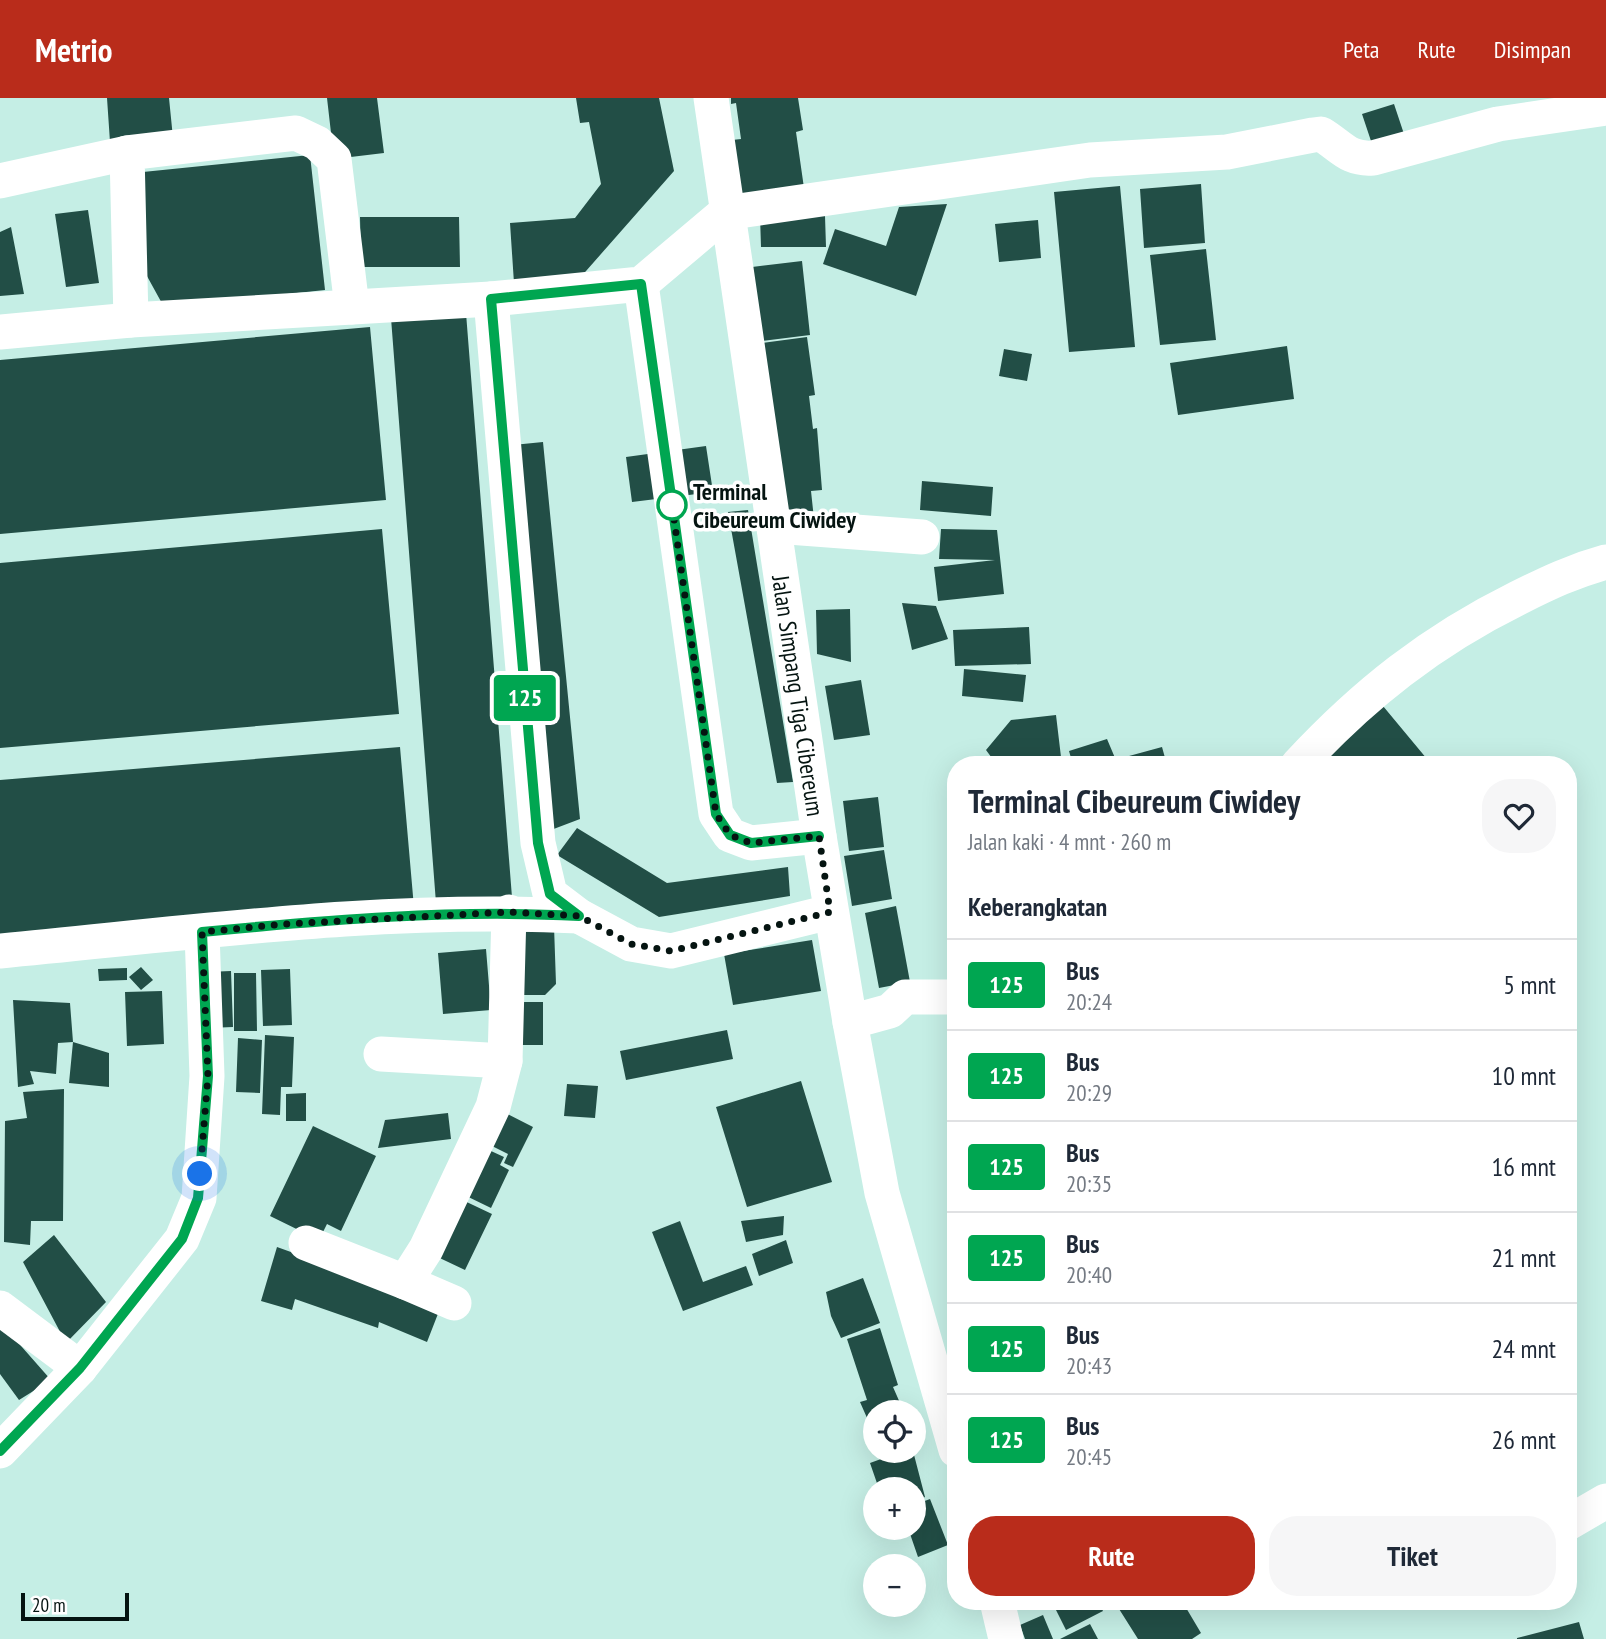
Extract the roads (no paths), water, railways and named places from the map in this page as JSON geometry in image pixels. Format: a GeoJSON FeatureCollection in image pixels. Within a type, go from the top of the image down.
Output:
{"type":"FeatureCollection","features":[{"type":"Feature","properties":{"kind":"street","name":"Jalan Simpang Tiga Cibereum"},"geometry":{"type":"LineString","coordinates":[[711,98],[725,213],[775,526],[830,912],[882,1193],[947,1419]]}},
{"type":"Feature","properties":{"kind":"street"},"geometry":{"type":"LineString","coordinates":[[0,332],[131,320],[491,299],[641,284],[725,213],[1090,160],[1227,152],[1321,134],[1345,153],[1359,159],[1373,158],[1498,124],[1606,108]]}},
{"type":"Feature","properties":{"kind":"street"},"geometry":{"type":"LineString","coordinates":[[0,181],[127,153],[296,133],[317,144],[334,159],[352,307]]}},
{"type":"Feature","properties":{"kind":"street"},"geometry":{"type":"LineString","coordinates":[[127,153],[131,320]]}},
{"type":"Feature","properties":{"kind":"street"},"geometry":{"type":"LineString","coordinates":[[641,284],[716,814],[730,835],[751,843],[819,836]]}},
{"type":"Feature","properties":{"kind":"street"},"geometry":{"type":"LineString","coordinates":[[491,299],[538,843],[550,894],[579,916],[631,944],[671,951],[830,912]]}},
{"type":"Feature","properties":{"kind":"street"},"geometry":{"type":"LineString","coordinates":[[775,526],[922,537]]}},
{"type":"Feature","properties":{"kind":"street"},"geometry":{"type":"LineString","coordinates":[[1307,756],[1393,674],[1451,633],[1568,572],[1606,562]]}},
{"type":"Feature","properties":{"kind":"street"},"geometry":{"type":"LineString","coordinates":[[0,951],[285,924],[509,912],[579,916]]}},
{"type":"Feature","properties":{"kind":"street"},"geometry":{"type":"LineString","coordinates":[[405,1282],[426,1249],[493,1107],[505,1061],[509,912]]}},
{"type":"Feature","properties":{"kind":"street"},"geometry":{"type":"LineString","coordinates":[[0,1451],[80,1368],[182,1239],[198,1198],[208,1076],[202,932]]}},
{"type":"Feature","properties":{"kind":"street"},"geometry":{"type":"LineString","coordinates":[[850,1022],[890,1011],[905,997],[947,997]]}},
{"type":"Feature","properties":{"kind":"street"},"geometry":{"type":"LineString","coordinates":[[381,1054],[505,1061]]}},
{"type":"Feature","properties":{"kind":"street"},"geometry":{"type":"LineString","coordinates":[[306,1243],[454,1303]]}},
{"type":"Feature","properties":{"kind":"street"},"geometry":{"type":"LineString","coordinates":[[0,1308],[80,1368]]}},
{"type":"Feature","properties":{"kind":"street"},"geometry":{"type":"LineString","coordinates":[[1577,1518],[1606,1501]]}},
{"type":"Feature","properties":{"kind":"street"},"geometry":{"type":"LineString","coordinates":[[999,1610],[1006,1639]]}},
{"type":"Feature","properties":{"kind":"place","name":"Terminal Cibeureum Ciwidey"},"geometry":{"type":"Point","coordinates":[672,505]}}]}
